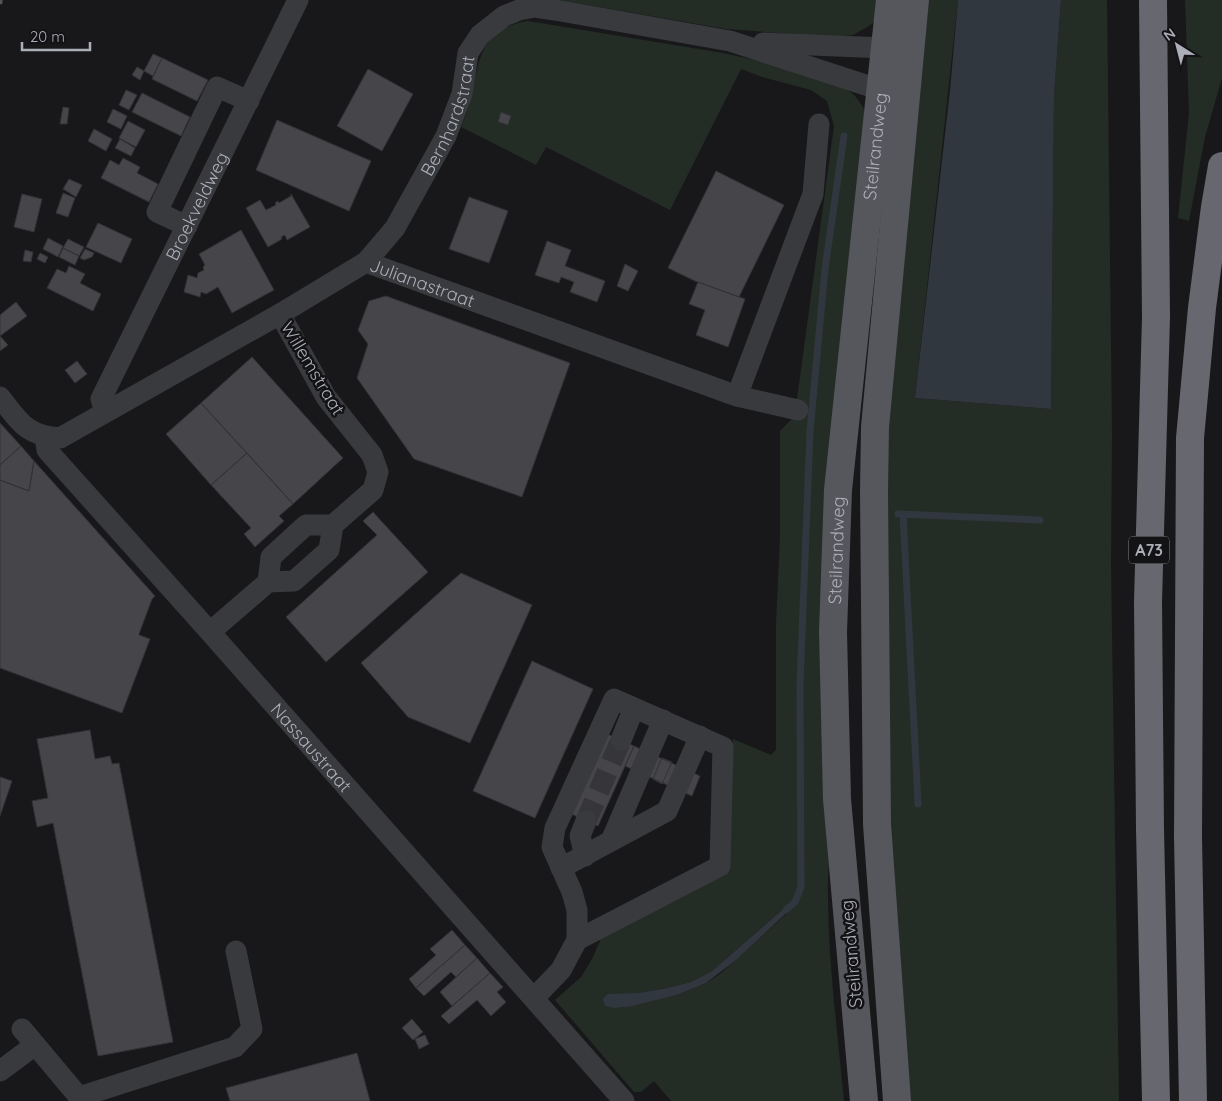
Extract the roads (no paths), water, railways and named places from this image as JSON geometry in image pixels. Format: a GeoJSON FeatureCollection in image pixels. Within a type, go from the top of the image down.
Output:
{"type":"FeatureCollection","features":[{"type":"Feature","properties":{"kind":"highway","name":"A73"},"geometry":{"type":"LineString","coordinates":[[1154,0],[1156,317],[1148,612],[1150,838],[1156,1101]]}},
{"type":"Feature","properties":{"kind":"highway","name":"A73"},"geometry":{"type":"LineString","coordinates":[[1193,1101],[1188,837],[1190,438],[1202,308],[1222,166]]}},
{"type":"Feature","properties":{"kind":"main road","name":"Steilrandweg"},"geometry":{"type":"LineString","coordinates":[[864,1101],[837,799],[833,632],[838,490],[897,51],[890,0]]}},
{"type":"Feature","properties":{"kind":"main road","name":"Steilrandweg"},"geometry":{"type":"LineString","coordinates":[[897,51],[915,0]]}},
{"type":"Feature","properties":{"kind":"main road","name":"Steilrandweg"},"geometry":{"type":"LineString","coordinates":[[893,91],[875,427],[874,492],[876,824],[897,1101]]}},
{"type":"Feature","properties":{"kind":"street","name":"Broekveldweg"},"geometry":{"type":"LineString","coordinates":[[105,412],[101,400],[298,0]]}},
{"type":"Feature","properties":{"kind":"street","name":"Bernhardstraat"},"geometry":{"type":"LineString","coordinates":[[366,262],[395,228],[446,136],[462,94],[468,53],[480,35],[504,16],[519,10],[535,7],[730,41],[897,51]]}},
{"type":"Feature","properties":{"kind":"street","name":"Bernhardstraat"},"geometry":{"type":"LineString","coordinates":[[730,41],[893,91]]}},
{"type":"Feature","properties":{"kind":"street"},"geometry":{"type":"LineString","coordinates":[[187,226],[157,212],[217,87],[249,101]]}},
{"type":"Feature","properties":{"kind":"street"},"geometry":{"type":"LineString","coordinates":[[737,396],[813,194],[820,124]]}},
{"type":"Feature","properties":{"kind":"street","name":"Julianastraat"},"geometry":{"type":"LineString","coordinates":[[45,437],[60,438],[280,314],[366,262],[737,396],[798,410]]}},
{"type":"Feature","properties":{"kind":"street","name":"Willemstraat"},"geometry":{"type":"LineString","coordinates":[[280,314],[326,397],[372,455],[378,472],[373,490],[333,525]]}},
{"type":"Feature","properties":{"kind":"street"},"geometry":{"type":"LineString","coordinates":[[0,397],[26,429],[45,437]]}},
{"type":"Feature","properties":{"kind":"street","name":"Nassaustraat"},"geometry":{"type":"LineString","coordinates":[[45,437],[47,450],[624,1101]]}},
{"type":"Feature","properties":{"kind":"street"},"geometry":{"type":"LineString","coordinates":[[210,632],[268,582],[294,581],[329,550],[333,525],[306,525],[271,557],[268,582]]}},
{"type":"Feature","properties":{"kind":"street"},"geometry":{"type":"LineString","coordinates":[[534,998],[561,970],[577,940],[577,910],[572,892],[552,847],[552,838],[614,699],[723,746],[720,866],[577,940]]}},
{"type":"Feature","properties":{"kind":"street"},"geometry":{"type":"LineString","coordinates":[[620,740],[634,708]]}},
{"type":"Feature","properties":{"kind":"street"},"geometry":{"type":"LineString","coordinates":[[611,841],[663,720]]}},
{"type":"Feature","properties":{"kind":"street"},"geometry":{"type":"LineString","coordinates":[[561,868],[667,811],[700,736]]}},
{"type":"Feature","properties":{"kind":"street"},"geometry":{"type":"LineString","coordinates":[[585,856],[580,836],[586,820]]}},
{"type":"Feature","properties":{"kind":"street"},"geometry":{"type":"LineString","coordinates":[[0,1071],[29,1037],[80,1099],[234,1047],[252,1028],[236,951]]}},
{"type":"Feature","properties":{"kind":"waterway"},"geometry":{"type":"LineString","coordinates":[[786,910],[795,902],[801,887],[800,685],[810,432],[825,269],[844,136]]}},
{"type":"Feature","properties":{"kind":"waterway"},"geometry":{"type":"LineString","coordinates":[[898,514],[1040,520]]}},
{"type":"Feature","properties":{"kind":"waterway"},"geometry":{"type":"LineString","coordinates":[[903,514],[918,804]]}},
{"type":"Feature","properties":{"kind":"tunnel"},"geometry":{"type":"LineString","coordinates":[[586,821],[621,740]]}},
{"type":"Feature","properties":{"kind":"railway"},"geometry":{"type":"LineString","coordinates":[[0,4],[1,0]]}}]}
